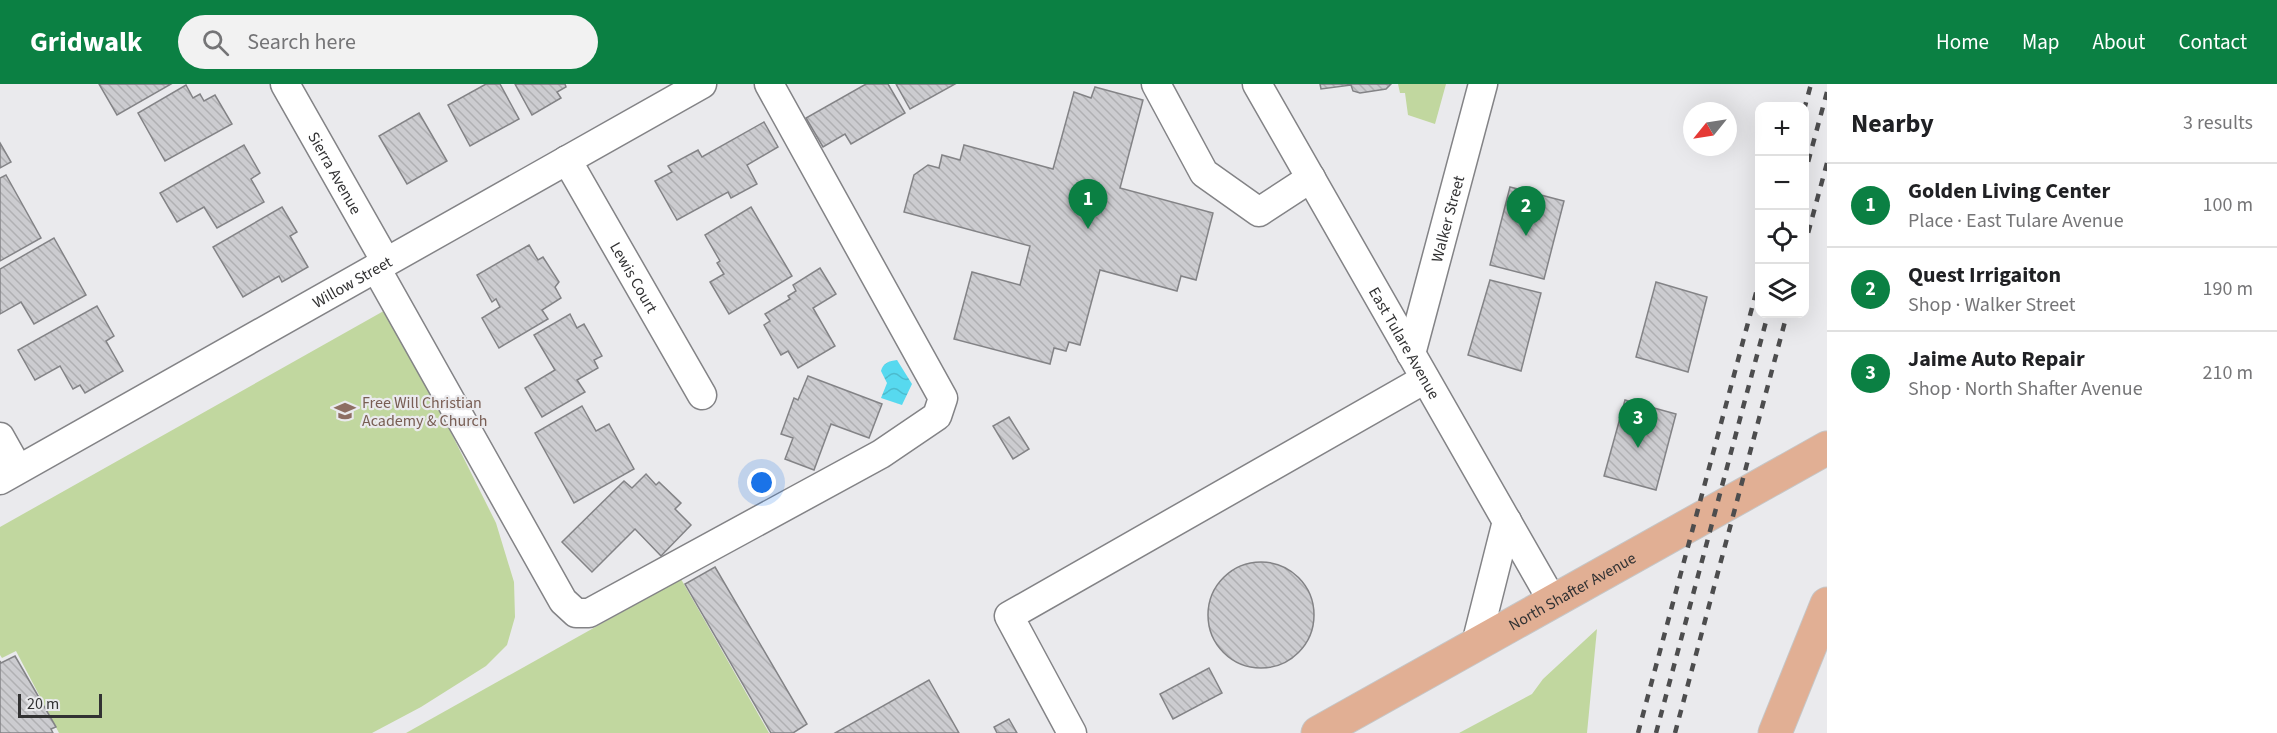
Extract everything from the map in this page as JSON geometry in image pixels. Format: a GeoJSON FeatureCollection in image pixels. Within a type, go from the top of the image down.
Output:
{"type":"FeatureCollection","features":[{"type":"Feature","properties":{"kind":"main road","name":"North Shafter Avenue"},"geometry":{"type":"LineString","coordinates":[[1318,733],[1827,448]]}},
{"type":"Feature","properties":{"kind":"main road"},"geometry":{"type":"LineString","coordinates":[[1775,733],[1827,603]]}},
{"type":"Feature","properties":{"kind":"street","name":"Sierra Avenue"},"geometry":{"type":"LineString","coordinates":[[286,84],[563,601],[576,613],[588,613],[880,454],[937,416],[943,398],[769,84]]}},
{"type":"Feature","properties":{"kind":"street","name":"Willow Street"},"geometry":{"type":"LineString","coordinates":[[9,474],[702,84]]}},
{"type":"Feature","properties":{"kind":"street"},"geometry":{"type":"LineString","coordinates":[[1156,84],[1204,172],[1259,212],[1311,178]]}},
{"type":"Feature","properties":{"kind":"street","name":"East Tulare Avenue"},"geometry":{"type":"LineString","coordinates":[[1257,84],[1553,602]]}},
{"type":"Feature","properties":{"kind":"street","name":"Walker Street"},"geometry":{"type":"LineString","coordinates":[[1411,354],[1483,84]]}},
{"type":"Feature","properties":{"kind":"street","name":"Lewis Court"},"geometry":{"type":"LineString","coordinates":[[567,160],[702,395]]}},
{"type":"Feature","properties":{"kind":"street"},"geometry":{"type":"LineString","coordinates":[[1072,733],[1010,616],[1425,379]]}},
{"type":"Feature","properties":{"kind":"street"},"geometry":{"type":"LineString","coordinates":[[0,437],[9,474]]}},
{"type":"Feature","properties":{"kind":"street"},"geometry":{"type":"LineString","coordinates":[[1476,644],[1507,520]]}},
{"type":"Feature","properties":{"kind":"green space"},"geometry":{"type":"Polygon","coordinates":[[[1398,84],[1446,84],[1435,124],[1408,115],[1405,93],[1400,93],[1398,84]]]}},
{"type":"Feature","properties":{"kind":"green space","name":"Free Will Christian Academy & Church"},"geometry":{"type":"Polygon","coordinates":[[[389,308],[496,523],[514,582],[515,617],[507,645],[486,666],[421,707],[372,733],[59,733],[16,651],[2,658],[0,655],[0,527],[389,308]]]}},
{"type":"Feature","properties":{"kind":"green space"},"geometry":{"type":"Polygon","coordinates":[[[681,579],[769,733],[406,733],[681,579]]]}},
{"type":"Feature","properties":{"kind":"green space"},"geometry":{"type":"Polygon","coordinates":[[[1597,629],[1587,733],[1459,733],[1532,694],[1543,679],[1597,629]]]}},
{"type":"Feature","properties":{"kind":"water"},"geometry":{"type":"Polygon","coordinates":[[[897,360],[912,384],[902,405],[881,398],[887,383],[881,371],[882,368],[887,363],[897,360]]]}},
{"type":"Feature","properties":{"kind":"building"},"geometry":{"type":"Polygon","coordinates":[[[99,84],[171,84],[117,115],[99,84]]]}},
{"type":"Feature","properties":{"kind":"building"},"geometry":{"type":"Polygon","coordinates":[[[486,84],[500,84],[519,119],[470,146],[448,105],[486,84]]]}},
{"type":"Feature","properties":{"kind":"building"},"geometry":{"type":"Polygon","coordinates":[[[515,84],[565,84],[566,87],[557,92],[561,98],[532,115],[515,84]]]}},
{"type":"Feature","properties":{"kind":"building"},"geometry":{"type":"Polygon","coordinates":[[[866,84],[888,84],[905,113],[851,144],[845,134],[823,147],[806,118],[866,84]]]}},
{"type":"Feature","properties":{"kind":"building"},"geometry":{"type":"Polygon","coordinates":[[[896,84],[955,84],[910,109],[896,84]]]}},
{"type":"Feature","properties":{"kind":"building"},"geometry":{"type":"Polygon","coordinates":[[[1320,84],[1391,84],[1386,89],[1360,93],[1353,91],[1351,85],[1321,89],[1320,84]]]}},
{"type":"Feature","properties":{"kind":"building"},"geometry":{"type":"Polygon","coordinates":[[[186,85],[193,98],[200,94],[204,101],[215,95],[232,124],[165,161],[138,113],[186,85]]]}},
{"type":"Feature","properties":{"kind":"building"},"geometry":{"type":"Polygon","coordinates":[[[1095,87],[1143,100],[1120,188],[1213,213],[1196,280],[1181,276],[1177,291],[1100,270],[1080,345],[1069,342],[1066,351],[1054,348],[1050,364],[954,339],[972,272],[1020,285],[1030,246],[904,212],[914,175],[928,165],[939,168],[942,155],[960,160],[964,145],[1053,169],[1074,92],[1091,98],[1095,87]]]}},
{"type":"Feature","properties":{"kind":"building"},"geometry":{"type":"Polygon","coordinates":[[[419,113],[447,161],[407,184],[379,136],[419,113]]]}},
{"type":"Feature","properties":{"kind":"building"},"geometry":{"type":"Polygon","coordinates":[[[764,122],[778,147],[747,165],[757,184],[731,198],[728,192],[677,220],[655,181],[672,172],[668,166],[698,150],[702,157],[764,122]]]}},
{"type":"Feature","properties":{"kind":"building"},"geometry":{"type":"Polygon","coordinates":[[[0,143],[11,162],[0,168],[0,143]]]}},
{"type":"Feature","properties":{"kind":"building"},"geometry":{"type":"Polygon","coordinates":[[[244,145],[260,173],[251,179],[264,202],[217,228],[204,207],[177,222],[160,193],[244,145]]]}},
{"type":"Feature","properties":{"kind":"building"},"geometry":{"type":"Polygon","coordinates":[[[6,175],[41,238],[0,261],[0,178],[6,175]]]}},
{"type":"Feature","properties":{"kind":"building"},"geometry":{"type":"Polygon","coordinates":[[[1510,187],[1564,201],[1544,279],[1490,265],[1510,187]]]}},
{"type":"Feature","properties":{"kind":"building"},"geometry":{"type":"Polygon","coordinates":[[[282,207],[297,232],[290,236],[308,267],[282,282],[279,276],[243,297],[213,247],[282,207]]]}},
{"type":"Feature","properties":{"kind":"building"},"geometry":{"type":"Polygon","coordinates":[[[751,207],[792,276],[729,314],[710,282],[724,274],[717,263],[720,261],[705,235],[751,207]]]}},
{"type":"Feature","properties":{"kind":"building"},"geometry":{"type":"Polygon","coordinates":[[[54,238],[86,295],[34,324],[21,302],[0,314],[0,269],[54,238]]]}},
{"type":"Feature","properties":{"kind":"building"},"geometry":{"type":"Polygon","coordinates":[[[529,245],[538,260],[543,257],[559,282],[555,287],[561,298],[542,310],[548,319],[499,348],[482,318],[500,307],[496,299],[492,302],[477,275],[529,245]]]}},
{"type":"Feature","properties":{"kind":"building"},"geometry":{"type":"Polygon","coordinates":[[[820,268],[836,294],[813,308],[835,346],[798,368],[788,351],[781,355],[764,325],[770,321],[765,314],[790,299],[788,296],[796,291],[793,285],[820,268]]]}},
{"type":"Feature","properties":{"kind":"building"},"geometry":{"type":"Polygon","coordinates":[[[1490,280],[1541,293],[1521,371],[1468,355],[1490,280]]]}},
{"type":"Feature","properties":{"kind":"building"},"geometry":{"type":"Polygon","coordinates":[[[1656,282],[1707,297],[1688,372],[1636,357],[1656,282]]]}},
{"type":"Feature","properties":{"kind":"building"},"geometry":{"type":"Polygon","coordinates":[[[97,306],[114,336],[106,341],[123,371],[85,393],[80,385],[73,389],[60,366],[35,380],[18,350],[97,306]]]}},
{"type":"Feature","properties":{"kind":"building"},"geometry":{"type":"Polygon","coordinates":[[[570,314],[577,328],[584,324],[602,356],[594,360],[598,368],[577,380],[585,392],[542,417],[525,388],[555,370],[534,335],[570,314]]]}},
{"type":"Feature","properties":{"kind":"building"},"geometry":{"type":"Polygon","coordinates":[[[808,376],[882,404],[869,438],[831,424],[814,470],[785,459],[793,438],[781,434],[794,398],[798,400],[808,376]]]}},
{"type":"Feature","properties":{"kind":"building"},"geometry":{"type":"Polygon","coordinates":[[[1625,400],[1676,414],[1656,490],[1604,476],[1625,400]]]}},
{"type":"Feature","properties":{"kind":"building"},"geometry":{"type":"Polygon","coordinates":[[[582,406],[596,431],[609,424],[634,469],[574,503],[535,433],[582,406]]]}},
{"type":"Feature","properties":{"kind":"building"},"geometry":{"type":"Polygon","coordinates":[[[1009,417],[1029,449],[1013,459],[993,426],[1009,417]]]}},
{"type":"Feature","properties":{"kind":"building"},"geometry":{"type":"Polygon","coordinates":[[[646,474],[656,485],[659,482],[681,503],[675,509],[691,525],[661,556],[635,529],[592,572],[562,542],[624,481],[632,488],[646,474]]]}},
{"type":"Feature","properties":{"kind":"building"},"geometry":{"type":"Polygon","coordinates":[[[1261,562],[1281,566],[1298,578],[1310,595],[1314,615],[1310,635],[1298,652],[1281,664],[1261,668],[1241,664],[1224,652],[1212,635],[1208,615],[1212,595],[1224,578],[1241,566],[1261,562]]]}},
{"type":"Feature","properties":{"kind":"building"},"geometry":{"type":"Polygon","coordinates":[[[715,567],[807,724],[793,733],[771,733],[685,584],[715,567]]]}},
{"type":"Feature","properties":{"kind":"building"},"geometry":{"type":"Polygon","coordinates":[[[15,656],[56,727],[51,729],[53,733],[0,733],[0,661],[1,663],[15,656]]]}},
{"type":"Feature","properties":{"kind":"building"},"geometry":{"type":"Polygon","coordinates":[[[1209,668],[1222,693],[1173,719],[1160,694],[1209,668]]]}},
{"type":"Feature","properties":{"kind":"building"},"geometry":{"type":"Polygon","coordinates":[[[929,680],[959,733],[835,733],[929,680]]]}},
{"type":"Feature","properties":{"kind":"building"},"geometry":{"type":"Polygon","coordinates":[[[1009,719],[1017,733],[997,733],[994,727],[1009,719]]]}},
{"type":"Feature","properties":{"kind":"railway"},"geometry":{"type":"LineString","coordinates":[[1806,102],[1811,84]]}},
{"type":"Feature","properties":{"kind":"railway"},"geometry":{"type":"LineString","coordinates":[[1809,159],[1827,92]]}},
{"type":"Feature","properties":{"kind":"railway"},"geometry":{"type":"LineString","coordinates":[[1809,230],[1827,163]]}},
{"type":"Feature","properties":{"kind":"railway"},"geometry":{"type":"LineString","coordinates":[[1638,733],[1755,297]]}},
{"type":"Feature","properties":{"kind":"railway"},"geometry":{"type":"LineString","coordinates":[[1656,733],[1767,318]]}},
{"type":"Feature","properties":{"kind":"railway"},"geometry":{"type":"LineString","coordinates":[[1675,733],[1786,318]]}},
{"type":"Feature","properties":{"kind":"place","name":"Golden Living Center"},"geometry":{"type":"Point","coordinates":[1088,229]}},
{"type":"Feature","properties":{"kind":"place","name":"Quest Irrigaiton"},"geometry":{"type":"Point","coordinates":[1526,236]}},
{"type":"Feature","properties":{"kind":"place","name":"Free Will Christian Academy & Church"},"geometry":{"type":"Point","coordinates":[345,411]}},
{"type":"Feature","properties":{"kind":"place","name":"Jaime Auto Repair"},"geometry":{"type":"Point","coordinates":[1638,448]}}]}
